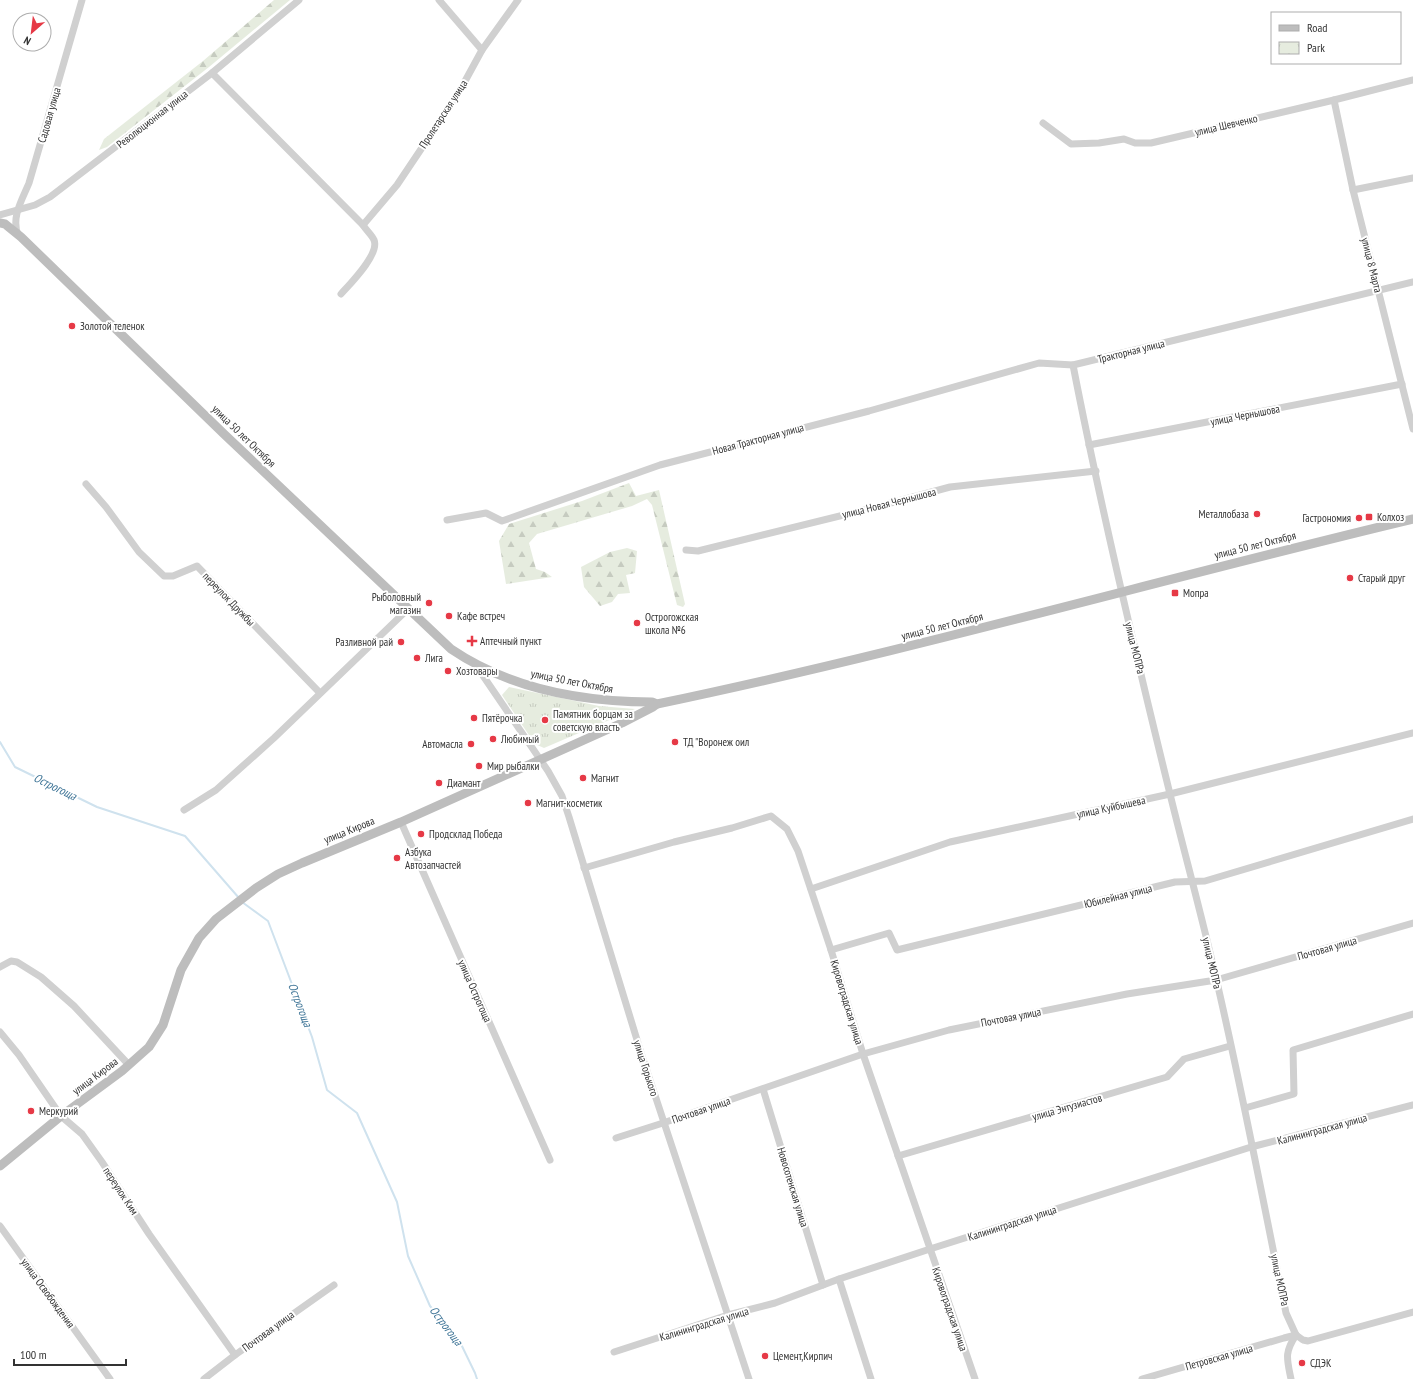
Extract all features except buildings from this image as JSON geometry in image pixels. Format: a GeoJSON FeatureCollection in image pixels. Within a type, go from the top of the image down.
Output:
{"type":"FeatureCollection","features":[{"type":"Feature","properties":{"kind":"main road","name":"улица 50 лет Октября"},"geometry":{"type":"LineString","coordinates":[[2,223],[18,235],[111,326],[451,649],[490,672],[513,681],[550,691],[617,702],[652,702],[656,704],[733,688],[914,645],[1413,519]]}},
{"type":"Feature","properties":{"kind":"main road","name":"улица Кирова"},"geometry":{"type":"LineString","coordinates":[[0,1166],[61,1116],[103,1086],[148,1047],[162,1025],[181,970],[192,948],[207,928],[226,910],[256,888],[278,874],[401,822],[539,760],[622,722],[653,707],[656,704]]}},
{"type":"Feature","properties":{"kind":"street","name":"Садовая улица"},"geometry":{"type":"LineString","coordinates":[[17,211],[29,183],[82,0]]}},
{"type":"Feature","properties":{"kind":"street","name":"Революционная улица"},"geometry":{"type":"LineString","coordinates":[[17,211],[35,205],[50,197],[212,73],[300,0]]}},
{"type":"Feature","properties":{"kind":"street"},"geometry":{"type":"LineString","coordinates":[[439,0],[482,50]]}},
{"type":"Feature","properties":{"kind":"street","name":"Пролетарская улица"},"geometry":{"type":"LineString","coordinates":[[363,225],[397,185],[458,94],[482,50],[518,0]]}},
{"type":"Feature","properties":{"kind":"street"},"geometry":{"type":"LineString","coordinates":[[212,73],[363,225],[374,240],[376,248],[370,259],[341,294]]}},
{"type":"Feature","properties":{"kind":"street","name":"улица Шевченко"},"geometry":{"type":"LineString","coordinates":[[1043,123],[1071,144],[1099,143],[1124,139],[1135,143],[1151,143],[1413,80]]}},
{"type":"Feature","properties":{"kind":"street","name":"улица 8 Марта"},"geometry":{"type":"LineString","coordinates":[[1334,100],[1353,190],[1378,290],[1402,384],[1410,400],[1413,429]]}},
{"type":"Feature","properties":{"kind":"street"},"geometry":{"type":"LineString","coordinates":[[1353,190],[1413,178]]}},
{"type":"Feature","properties":{"kind":"street"},"geometry":{"type":"LineString","coordinates":[[0,215],[17,211]]}},
{"type":"Feature","properties":{"kind":"street"},"geometry":{"type":"LineString","coordinates":[[2,223],[17,211]]}},
{"type":"Feature","properties":{"kind":"street"},"geometry":{"type":"LineString","coordinates":[[17,211],[15,228],[18,235]]}},
{"type":"Feature","properties":{"kind":"street","name":"Тракторная улица"},"geometry":{"type":"LineString","coordinates":[[1073,365],[1413,282]]}},
{"type":"Feature","properties":{"kind":"street","name":"Новая Тракторная улица"},"geometry":{"type":"LineString","coordinates":[[447,520],[486,513],[502,521],[660,465],[1039,363],[1073,365]]}},
{"type":"Feature","properties":{"kind":"street"},"geometry":{"type":"LineString","coordinates":[[1073,365],[1121,592]]}},
{"type":"Feature","properties":{"kind":"street","name":"улица Чернышова"},"geometry":{"type":"LineString","coordinates":[[1089,445],[1402,384]]}},
{"type":"Feature","properties":{"kind":"street","name":"улица Новая Чернышова"},"geometry":{"type":"LineString","coordinates":[[686,550],[698,551],[950,487],[1096,471]]}},
{"type":"Feature","properties":{"kind":"street","name":"переулок Дружбы"},"geometry":{"type":"LineString","coordinates":[[86,484],[106,507],[139,552],[164,576],[173,576],[197,566],[320,693]]}},
{"type":"Feature","properties":{"kind":"street","name":"улица МОПРа"},"geometry":{"type":"LineString","coordinates":[[1121,592],[1216,980],[1245,1108],[1251,1147],[1286,1313],[1296,1335]]}},
{"type":"Feature","properties":{"kind":"street"},"geometry":{"type":"LineString","coordinates":[[184,810],[216,790],[274,738],[408,609]]}},
{"type":"Feature","properties":{"kind":"street","name":"улица 50 лет Октября"},"geometry":{"type":"LineString","coordinates":[[475,664],[539,760]]}},
{"type":"Feature","properties":{"kind":"street","name":"улица Куйбышева"},"geometry":{"type":"LineString","coordinates":[[811,888],[950,842],[1170,794],[1413,733]]}},
{"type":"Feature","properties":{"kind":"street","name":"улица Горького"},"geometry":{"type":"LineString","coordinates":[[539,760],[548,771],[562,796],[663,1123],[749,1379]]}},
{"type":"Feature","properties":{"kind":"street","name":"Кировоградская улица"},"geometry":{"type":"LineString","coordinates":[[584,868],[771,816],[787,828],[798,851],[811,888],[862,1054],[975,1379]]}},
{"type":"Feature","properties":{"kind":"street","name":"Юбилейная улица"},"geometry":{"type":"LineString","coordinates":[[831,950],[889,933],[897,950],[1175,882],[1205,881],[1413,819]]}},
{"type":"Feature","properties":{"kind":"street","name":"улица Острогоща"},"geometry":{"type":"LineString","coordinates":[[401,822],[550,1160]]}},
{"type":"Feature","properties":{"kind":"street","name":"Почтовая улица"},"geometry":{"type":"LineString","coordinates":[[616,1138],[862,1054],[948,1030],[1127,994],[1216,980],[1413,923]]}},
{"type":"Feature","properties":{"kind":"street","name":"улица Кирова"},"geometry":{"type":"LineString","coordinates":[[0,967],[11,961],[17,962],[41,977],[74,1006],[129,1065]]}},
{"type":"Feature","properties":{"kind":"street"},"geometry":{"type":"LineString","coordinates":[[1245,1108],[1294,1094],[1292,1050],[1413,1014]]}},
{"type":"Feature","properties":{"kind":"street","name":"переулок Ким"},"geometry":{"type":"LineString","coordinates":[[0,1032],[19,1055],[61,1116],[82,1134],[149,1234],[235,1355]]}},
{"type":"Feature","properties":{"kind":"street","name":"улица Энтузиастов"},"geometry":{"type":"LineString","coordinates":[[898,1156],[1168,1077],[1184,1060],[1230,1046]]}},
{"type":"Feature","properties":{"kind":"street","name":"Новосотенская улица"},"geometry":{"type":"LineString","coordinates":[[763,1088],[823,1285]]}},
{"type":"Feature","properties":{"kind":"street","name":"Калининградская улица"},"geometry":{"type":"LineString","coordinates":[[614,1352],[728,1316],[775,1303],[839,1279],[930,1249],[1251,1147],[1413,1105]]}},
{"type":"Feature","properties":{"kind":"street","name":"улица Освобождения"},"geometry":{"type":"LineString","coordinates":[[0,1226],[110,1379]]}},
{"type":"Feature","properties":{"kind":"street"},"geometry":{"type":"LineString","coordinates":[[839,1279],[871,1379]]}},
{"type":"Feature","properties":{"kind":"street","name":"Почтовая улица"},"geometry":{"type":"LineString","coordinates":[[204,1379],[235,1355],[334,1285]]}},
{"type":"Feature","properties":{"kind":"street","name":"Петровская улица"},"geometry":{"type":"LineString","coordinates":[[1142,1379],[1296,1335],[1303,1340],[1308,1341],[1413,1312]]}},
{"type":"Feature","properties":{"kind":"street"},"geometry":{"type":"LineString","coordinates":[[1291,1379],[1287,1359],[1289,1346],[1296,1335]]}},
{"type":"Feature","properties":{"kind":"green space"},"geometry":{"type":"Polygon","coordinates":[[[274,0],[290,0],[209,67],[107,147],[99,150],[104,139],[203,61],[274,0]]]}},
{"type":"Feature","properties":{"kind":"green space"},"geometry":{"type":"Polygon","coordinates":[[[629,483],[636,496],[659,490],[685,604],[683,607],[677,605],[652,505],[647,499],[632,506],[537,534],[529,543],[536,569],[545,572],[552,577],[506,584],[499,541],[509,524],[582,501],[629,483]]]}},
{"type":"Feature","properties":{"kind":"green space"},"geometry":{"type":"Polygon","coordinates":[[[627,548],[637,551],[635,573],[626,575],[630,593],[618,594],[612,602],[600,606],[584,587],[581,567],[610,552],[627,548]]]}},
{"type":"Feature","properties":{"kind":"green space"},"geometry":{"type":"Polygon","coordinates":[[[509,687],[599,706],[635,709],[544,748],[535,744],[502,695],[509,687]]]}},
{"type":"Feature","properties":{"kind":"waterway","name":"Острогоща"},"geometry":{"type":"LineString","coordinates":[[0,742],[15,767],[97,807],[185,836],[239,898]]}},
{"type":"Feature","properties":{"kind":"waterway","name":"Острогоща"},"geometry":{"type":"LineString","coordinates":[[242,902],[268,921],[312,1037],[327,1090],[357,1113],[397,1202],[408,1256],[430,1306],[459,1340],[477,1379]]}},
{"type":"Feature","properties":{"kind":"place","name":"Золотой теленок"},"geometry":{"type":"Point","coordinates":[72,326]}},
{"type":"Feature","properties":{"kind":"place","name":"Металлобаза"},"geometry":{"type":"Point","coordinates":[1257,514]}},
{"type":"Feature","properties":{"kind":"place","name":"Колхоз"},"geometry":{"type":"Point","coordinates":[1369,517]}},
{"type":"Feature","properties":{"kind":"place","name":"Гастрономия"},"geometry":{"type":"Point","coordinates":[1359,518]}},
{"type":"Feature","properties":{"kind":"place","name":"Старый друг"},"geometry":{"type":"Point","coordinates":[1350,578]}},
{"type":"Feature","properties":{"kind":"place","name":"Мопра"},"geometry":{"type":"Point","coordinates":[1175,593]}},
{"type":"Feature","properties":{"kind":"place","name":"Рыболовный магазин"},"geometry":{"type":"Point","coordinates":[429,603]}},
{"type":"Feature","properties":{"kind":"place","name":"Кафе встреч"},"geometry":{"type":"Point","coordinates":[449,616]}},
{"type":"Feature","properties":{"kind":"place","name":"Острогожская школа №6"},"geometry":{"type":"Point","coordinates":[637,623]}},
{"type":"Feature","properties":{"kind":"place","name":"Аптечный пункт"},"geometry":{"type":"Point","coordinates":[472,641]}},
{"type":"Feature","properties":{"kind":"place","name":"Разливной рай"},"geometry":{"type":"Point","coordinates":[401,642]}},
{"type":"Feature","properties":{"kind":"place","name":"Лига"},"geometry":{"type":"Point","coordinates":[417,658]}},
{"type":"Feature","properties":{"kind":"place","name":"Хозтовары"},"geometry":{"type":"Point","coordinates":[448,671]}},
{"type":"Feature","properties":{"kind":"place","name":"Пятёрочка"},"geometry":{"type":"Point","coordinates":[474,718]}},
{"type":"Feature","properties":{"kind":"place","name":"Памятник борцам за советскую власть"},"geometry":{"type":"Point","coordinates":[545,720]}},
{"type":"Feature","properties":{"kind":"place","name":"Любимый"},"geometry":{"type":"Point","coordinates":[493,739]}},
{"type":"Feature","properties":{"kind":"place","name":"ТД \"Воронеж оил"},"geometry":{"type":"Point","coordinates":[675,742]}},
{"type":"Feature","properties":{"kind":"place","name":"Автомасла"},"geometry":{"type":"Point","coordinates":[471,744]}},
{"type":"Feature","properties":{"kind":"place","name":"Мир рыбалки"},"geometry":{"type":"Point","coordinates":[479,766]}},
{"type":"Feature","properties":{"kind":"place","name":"Магнит"},"geometry":{"type":"Point","coordinates":[583,778]}},
{"type":"Feature","properties":{"kind":"place","name":"Диамант"},"geometry":{"type":"Point","coordinates":[439,783]}},
{"type":"Feature","properties":{"kind":"place","name":"Магнит-косметик"},"geometry":{"type":"Point","coordinates":[528,803]}},
{"type":"Feature","properties":{"kind":"place","name":"Продсклад Победа"},"geometry":{"type":"Point","coordinates":[421,834]}},
{"type":"Feature","properties":{"kind":"place","name":"Азбука Автозапчастей"},"geometry":{"type":"Point","coordinates":[397,858]}},
{"type":"Feature","properties":{"kind":"place","name":"Меркурий"},"geometry":{"type":"Point","coordinates":[31,1111]}},
{"type":"Feature","properties":{"kind":"place","name":"Цемент,Кирпич"},"geometry":{"type":"Point","coordinates":[765,1356]}},
{"type":"Feature","properties":{"kind":"place","name":"СДЭК"},"geometry":{"type":"Point","coordinates":[1302,1363]}}]}
